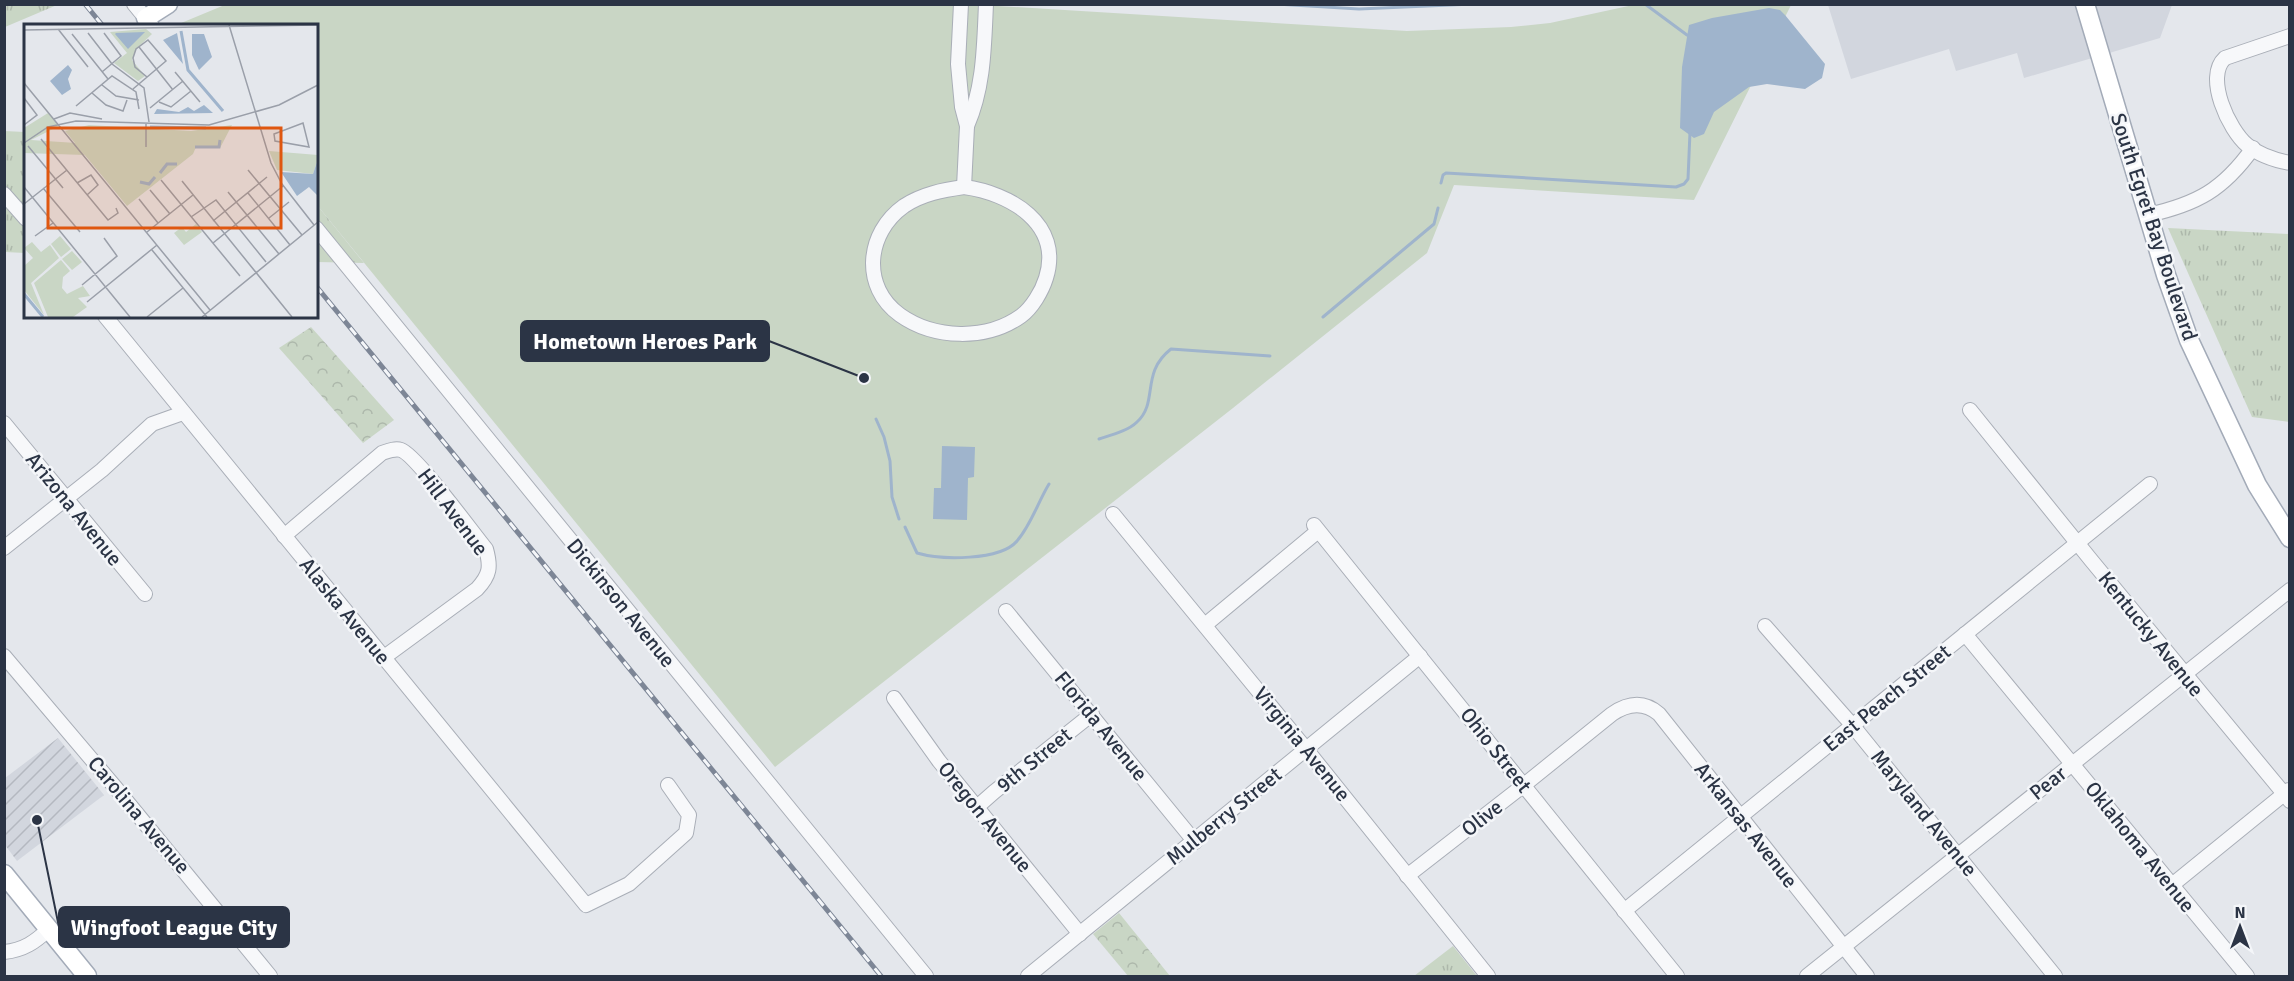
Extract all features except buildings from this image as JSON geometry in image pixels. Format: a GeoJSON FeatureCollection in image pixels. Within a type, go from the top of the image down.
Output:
{"type":"FeatureCollection","features":[{"type":"Feature","properties":{"kind":"main road"},"geometry":{"type":"LineString","coordinates":[[144,16],[168,4]]}},
{"type":"Feature","properties":{"kind":"main road","name":"South Egret Bay Boulevard"},"geometry":{"type":"LineString","coordinates":[[2085,4],[2166,275],[2194,351],[2257,484],[2289,538]]}},
{"type":"Feature","properties":{"kind":"main road"},"geometry":{"type":"LineString","coordinates":[[4,874],[87,976]]}},
{"type":"Feature","properties":{"kind":"street"},"geometry":{"type":"LineString","coordinates":[[961,4],[959,81],[967,126],[964,187]]}},
{"type":"Feature","properties":{"kind":"street"},"geometry":{"type":"LineString","coordinates":[[967,126],[981,83],[986,4]]}},
{"type":"Feature","properties":{"kind":"street"},"geometry":{"type":"LineString","coordinates":[[959,35],[984,36]]}},
{"type":"Feature","properties":{"kind":"street"},"geometry":{"type":"LineString","coordinates":[[2289,36],[2225,58],[2218,64],[2217,72],[2220,94],[2231,128],[2253,148],[2274,160],[2289,163]]}},
{"type":"Feature","properties":{"kind":"street"},"geometry":{"type":"LineString","coordinates":[[2148,214],[2184,205],[2219,187],[2237,171],[2253,148]]}},
{"type":"Feature","properties":{"kind":"street"},"geometry":{"type":"LineString","coordinates":[[964,187],[1001,196],[1025,211],[1037,224],[1045,238],[1049,251],[1049,267],[1042,289],[1022,315],[981,331],[950,333],[912,323],[886,304],[875,278],[873,256],[880,233],[903,207],[931,193],[964,187]]}},
{"type":"Feature","properties":{"kind":"street"},"geometry":{"type":"LineString","coordinates":[[4,194],[24,217]]}},
{"type":"Feature","properties":{"kind":"street","name":"Dickinson Avenue"},"geometry":{"type":"LineString","coordinates":[[318,230],[926,976]]}},
{"type":"Feature","properties":{"kind":"street","name":"Alaska Avenue"},"geometry":{"type":"LineString","coordinates":[[107,318],[586,905],[629,884],[686,833],[689,815],[668,785]]}},
{"type":"Feature","properties":{"kind":"street","name":"Kentucky Avenue"},"geometry":{"type":"LineString","coordinates":[[1970,410],[2184,673],[2288,795]]}},
{"type":"Feature","properties":{"kind":"street"},"geometry":{"type":"LineString","coordinates":[[4,548],[102,470],[152,424],[183,413]]}},
{"type":"Feature","properties":{"kind":"street","name":"Arizona Avenue"},"geometry":{"type":"LineString","coordinates":[[4,423],[145,594]]}},
{"type":"Feature","properties":{"kind":"street","name":"Hill Avenue"},"geometry":{"type":"LineString","coordinates":[[284,536],[382,453],[401,450],[418,464],[486,549],[490,563],[486,579],[477,589],[383,658]]}},
{"type":"Feature","properties":{"kind":"street","name":"East Peach Street"},"geometry":{"type":"LineString","coordinates":[[1624,911],[2150,484]]}},
{"type":"Feature","properties":{"kind":"street","name":"Virginia Avenue"},"geometry":{"type":"LineString","coordinates":[[1113,514],[1488,976]]}},
{"type":"Feature","properties":{"kind":"street","name":"Ohio Street"},"geometry":{"type":"LineString","coordinates":[[1205,625],[1316,528],[1677,976]]}},
{"type":"Feature","properties":{"kind":"street","name":"Pear"},"geometry":{"type":"LineString","coordinates":[[1807,976],[2289,590]]}},
{"type":"Feature","properties":{"kind":"street","name":"Florida Avenue"},"geometry":{"type":"LineString","coordinates":[[1006,611],[1195,842]]}},
{"type":"Feature","properties":{"kind":"street","name":"Maryland Avenue"},"geometry":{"type":"LineString","coordinates":[[1765,626],[1853,726],[2055,976]]}},
{"type":"Feature","properties":{"kind":"street","name":"Oklahoma Avenue"},"geometry":{"type":"LineString","coordinates":[[1965,634],[2247,976]]}},
{"type":"Feature","properties":{"kind":"street","name":"Carolina Avenue"},"geometry":{"type":"LineString","coordinates":[[4,656],[122,795],[270,976]]}},
{"type":"Feature","properties":{"kind":"street","name":"Mulberry Street"},"geometry":{"type":"LineString","coordinates":[[1028,976],[1195,842],[1419,656]]}},
{"type":"Feature","properties":{"kind":"street","name":"Oregon Avenue"},"geometry":{"type":"LineString","coordinates":[[894,698],[939,761],[1080,934]]}},
{"type":"Feature","properties":{"kind":"street","name":"Arkansas Avenue"},"geometry":{"type":"LineString","coordinates":[[1612,714],[1627,705],[1634,704],[1654,710],[1867,976]]}},
{"type":"Feature","properties":{"kind":"street","name":"9th Street"},"geometry":{"type":"LineString","coordinates":[[977,807],[1092,714]]}},
{"type":"Feature","properties":{"kind":"street","name":"Olive"},"geometry":{"type":"LineString","coordinates":[[1407,876],[1612,714]]}},
{"type":"Feature","properties":{"kind":"street"},"geometry":{"type":"LineString","coordinates":[[2172,885],[2288,795]]}},
{"type":"Feature","properties":{"kind":"street"},"geometry":{"type":"LineString","coordinates":[[4,952],[16,951],[29,946],[49,929]]}},
{"type":"Feature","properties":{"kind":"shaded area"},"geometry":{"type":"Polygon","coordinates":[[[1828,5],[2172,5],[2160,38],[2024,78],[2017,53],[1956,71],[1949,49],[1851,79],[1828,5]]]}},
{"type":"Feature","properties":{"kind":"shaded area"},"geometry":{"type":"Polygon","coordinates":[[[58,738],[104,795],[17,861],[5,845],[5,778],[58,738]]]}},
{"type":"Feature","properties":{"kind":"green space"},"geometry":{"type":"Polygon","coordinates":[[[5,4],[57,4],[57,5],[5,27],[5,4]]]}},
{"type":"Feature","properties":{"kind":"green space"},"geometry":{"type":"Polygon","coordinates":[[[227,4],[965,4],[1407,31],[1511,27],[1550,23],[1633,5],[1791,5],[1694,200],[1454,185],[1427,253],[775,767],[318,206],[318,24],[179,24],[227,4]]]}},
{"type":"Feature","properties":{"kind":"green space"},"geometry":{"type":"Polygon","coordinates":[[[4,131],[24,132],[24,253],[5,252],[4,131]]]}},
{"type":"Feature","properties":{"kind":"green space"},"geometry":{"type":"Polygon","coordinates":[[[318,206],[364,263],[318,262],[318,206]]]}},
{"type":"Feature","properties":{"kind":"green space"},"geometry":{"type":"Polygon","coordinates":[[[2168,228],[2289,234],[2289,422],[2252,417],[2168,228]]]}},
{"type":"Feature","properties":{"kind":"green space"},"geometry":{"type":"Polygon","coordinates":[[[311,327],[394,420],[363,443],[279,348],[311,327]]]}},
{"type":"Feature","properties":{"kind":"green space"},"geometry":{"type":"Polygon","coordinates":[[[1119,913],[1170,976],[1128,976],[1093,934],[1119,913]]]}},
{"type":"Feature","properties":{"kind":"green space"},"geometry":{"type":"Polygon","coordinates":[[[1453,946],[1477,976],[1414,976],[1453,946]]]}},
{"type":"Feature","properties":{"kind":"water"},"geometry":{"type":"Polygon","coordinates":[[[1769,8],[1780,10],[1785,15],[1825,64],[1822,78],[1805,89],[1767,84],[1749,87],[1714,112],[1704,134],[1694,138],[1680,128],[1682,67],[1689,25],[1712,18],[1769,8]]]}},
{"type":"Feature","properties":{"kind":"water"},"geometry":{"type":"Polygon","coordinates":[[[942,446],[975,447],[974,477],[968,478],[967,520],[933,519],[934,488],[941,488],[942,446]]]}},
{"type":"Feature","properties":{"kind":"waterway"},"geometry":{"type":"LineString","coordinates":[[1276,4],[1359,9],[1473,4]]}},
{"type":"Feature","properties":{"kind":"waterway"},"geometry":{"type":"LineString","coordinates":[[1645,4],[1687,35]]}},
{"type":"Feature","properties":{"kind":"waterway"},"geometry":{"type":"LineString","coordinates":[[1441,183],[1446,173],[1676,187],[1684,184],[1688,179],[1690,132]]}},
{"type":"Feature","properties":{"kind":"waterway"},"geometry":{"type":"LineString","coordinates":[[1323,317],[1434,224],[1438,208]]}},
{"type":"Feature","properties":{"kind":"waterway"},"geometry":{"type":"LineString","coordinates":[[1099,439],[1129,428],[1144,414],[1152,377],[1162,358],[1171,349],[1270,356]]}},
{"type":"Feature","properties":{"kind":"waterway"},"geometry":{"type":"LineString","coordinates":[[876,419],[884,437],[890,461],[892,497],[899,519]]}},
{"type":"Feature","properties":{"kind":"waterway"},"geometry":{"type":"LineString","coordinates":[[905,527],[917,553],[955,558],[998,552],[1009,548],[1022,535],[1049,484]]}},
{"type":"Feature","properties":{"kind":"railway"},"geometry":{"type":"LineString","coordinates":[[85,4],[101,24]]}},
{"type":"Feature","properties":{"kind":"railway"},"geometry":{"type":"LineString","coordinates":[[318,288],[881,976]]}},
{"type":"Feature","properties":{"kind":"place","name":"Hometown Heroes Park"},"geometry":{"type":"Point","coordinates":[864,378]}},
{"type":"Feature","properties":{"kind":"place","name":"Wingfoot League City"},"geometry":{"type":"Point","coordinates":[37,820]}}]}
